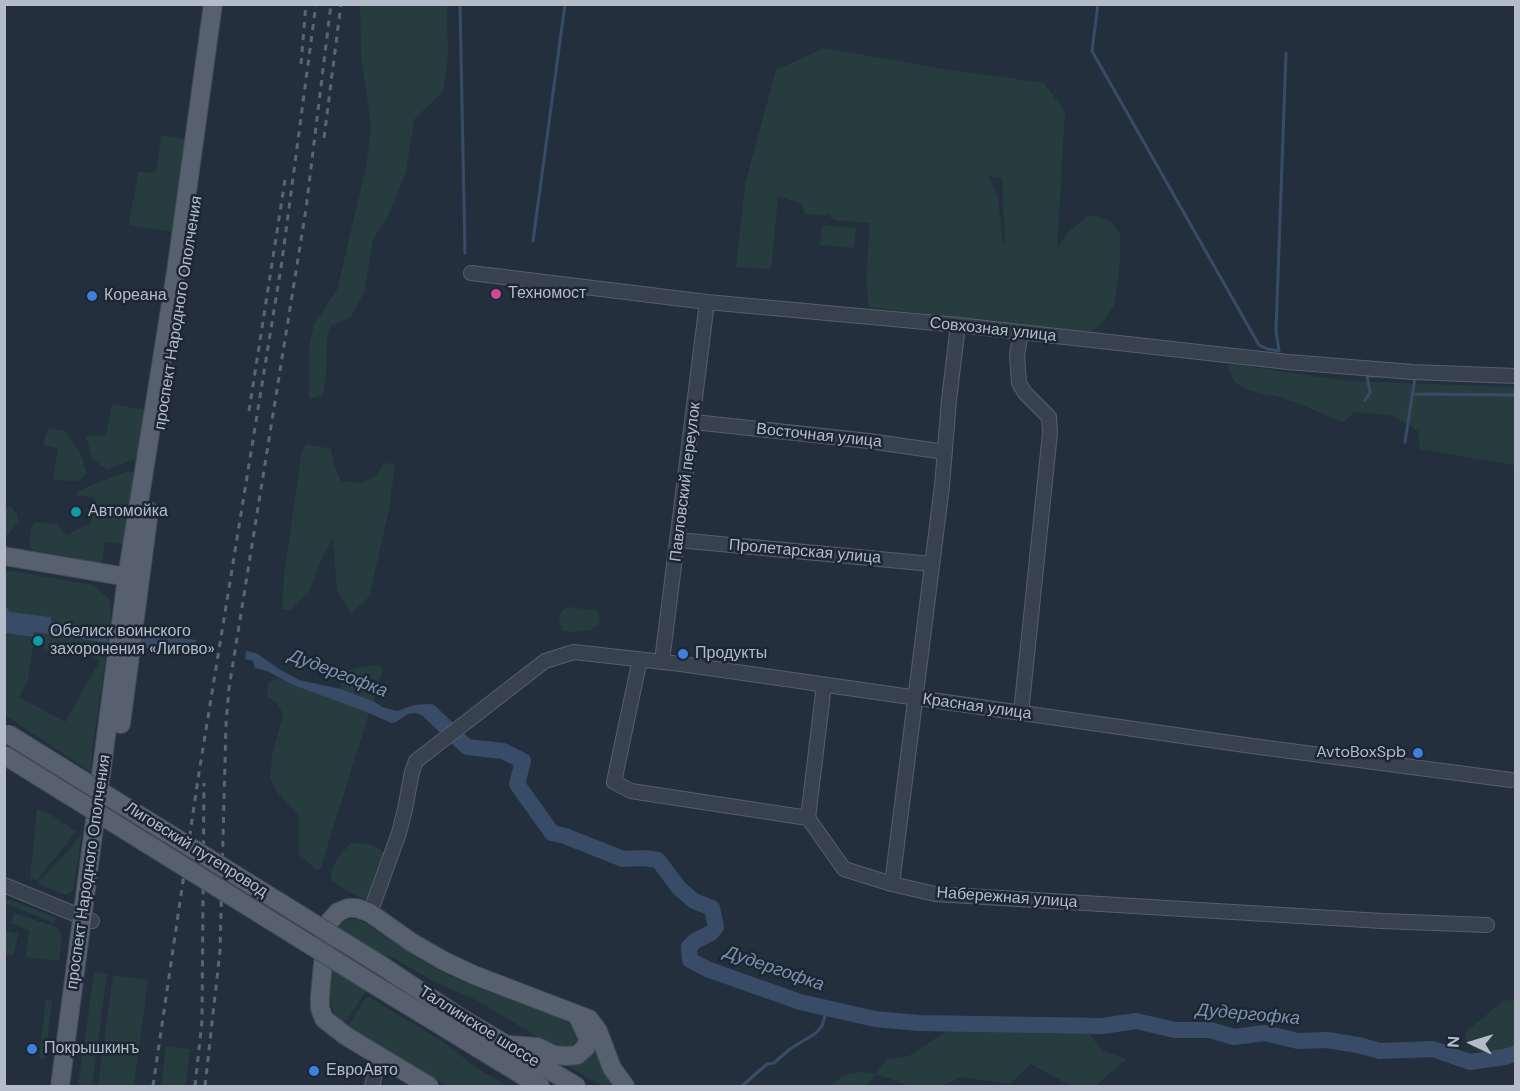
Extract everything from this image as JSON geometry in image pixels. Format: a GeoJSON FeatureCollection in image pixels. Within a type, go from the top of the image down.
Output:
{"type":"FeatureCollection","features":[{"type":"Feature","properties":{"kind":"main road","name":"проспект Народного Ополчения"},"geometry":{"type":"LineString","coordinates":[[60,1086],[87,919],[213,4]]}},
{"type":"Feature","properties":{"kind":"main road","name":"проспект Народного Ополчения"},"geometry":{"type":"LineString","coordinates":[[134,578],[155,468],[205,142],[223,4]]}},
{"type":"Feature","properties":{"kind":"main road"},"geometry":{"type":"LineString","coordinates":[[4,556],[134,578]]}},
{"type":"Feature","properties":{"kind":"main road","name":"Лиговский путепровод"},"geometry":{"type":"LineString","coordinates":[[6,733],[384,967]]}},
{"type":"Feature","properties":{"kind":"main road","name":"Лиговский путепровод"},"geometry":{"type":"LineString","coordinates":[[4,755],[373,984]]}},
{"type":"Feature","properties":{"kind":"main road"},"geometry":{"type":"LineString","coordinates":[[429,1086],[380,1064],[333,1028],[324,1018],[320,1008],[326,931],[330,921],[338,912],[348,908],[357,908],[369,913],[444,962],[589,1019],[598,1031],[612,1068],[625,1086]]}},
{"type":"Feature","properties":{"kind":"main road","name":"проспект Народного Ополчения"},"geometry":{"type":"LineString","coordinates":[[71,1086],[87,919]]}},
{"type":"Feature","properties":{"kind":"main road","name":"Таллинское шоссе"},"geometry":{"type":"LineString","coordinates":[[384,967],[458,1016],[576,1086]]}},
{"type":"Feature","properties":{"kind":"main road","name":"Таллинское шоссе"},"geometry":{"type":"LineString","coordinates":[[373,984],[540,1086]]}},
{"type":"Feature","properties":{"kind":"main road"},"geometry":{"type":"LineString","coordinates":[[505,1045],[537,1047],[560,1056],[577,1055],[586,1047],[588,1038],[576,1013]]}},
{"type":"Feature","properties":{"kind":"street","name":"Совхозная улица"},"geometry":{"type":"LineString","coordinates":[[471,273],[707,302],[958,325],[1288,362],[1413,372],[1515,376]]}},
{"type":"Feature","properties":{"kind":"street","name":"Павловский переулок"},"geometry":{"type":"LineString","coordinates":[[662,661],[694,422],[707,302]]}},
{"type":"Feature","properties":{"kind":"street"},"geometry":{"type":"LineString","coordinates":[[892,884],[932,564],[958,325]]}},
{"type":"Feature","properties":{"kind":"street"},"geometry":{"type":"LineString","coordinates":[[1021,333],[1017,355],[1019,383],[1025,393],[1049,417],[1050,433],[1021,713]]}},
{"type":"Feature","properties":{"kind":"street","name":"Восточная улица"},"geometry":{"type":"LineString","coordinates":[[694,422],[869,441],[945,452]]}},
{"type":"Feature","properties":{"kind":"street","name":"Пролетарская улица"},"geometry":{"type":"LineString","coordinates":[[678,540],[932,564]]}},
{"type":"Feature","properties":{"kind":"street","name":"Красная улица"},"geometry":{"type":"LineString","coordinates":[[369,913],[399,833],[416,761],[545,662],[574,652],[662,661],[914,699],[1511,780]]}},
{"type":"Feature","properties":{"kind":"street"},"geometry":{"type":"LineString","coordinates":[[640,659],[614,782],[631,791],[808,818],[824,685]]}},
{"type":"Feature","properties":{"kind":"street","name":"Набережная улица"},"geometry":{"type":"LineString","coordinates":[[808,818],[844,869],[935,894],[1415,923],[1487,925]]}},
{"type":"Feature","properties":{"kind":"street"},"geometry":{"type":"LineString","coordinates":[[4,885],[87,919]]}},
{"type":"Feature","properties":{"kind":"street"},"geometry":{"type":"LineString","coordinates":[[372,1086],[380,1064]]}},
{"type":"Feature","properties":{"kind":"green space"},"geometry":{"type":"Polygon","coordinates":[[[360,5],[447,5],[448,57],[443,92],[415,118],[406,172],[390,212],[373,240],[365,290],[351,317],[330,326],[323,395],[309,399],[309,347],[314,324],[337,290],[366,167],[371,126],[361,54],[360,5]]]}},
{"type":"Feature","properties":{"kind":"green space"},"geometry":{"type":"Polygon","coordinates":[[[824,48],[943,69],[1044,83],[1065,111],[1057,249],[1067,233],[1089,215],[1110,221],[1120,233],[1120,264],[1114,306],[1102,323],[1092,331],[1076,332],[869,307],[866,281],[870,223],[836,220],[830,217],[830,214],[825,216],[805,214],[801,203],[778,197],[771,269],[736,267],[745,184],[776,70],[824,48]],[[988,176],[998,197],[1005,244],[1002,178],[988,176]]]}},
{"type":"Feature","properties":{"kind":"green space"},"geometry":{"type":"Polygon","coordinates":[[[161,135],[185,139],[175,232],[129,225],[138,172],[156,173],[161,135]]]}},
{"type":"Feature","properties":{"kind":"green space"},"geometry":{"type":"Polygon","coordinates":[[[822,225],[856,228],[854,248],[820,245],[822,225]]]}},
{"type":"Feature","properties":{"kind":"green space"},"geometry":{"type":"Polygon","coordinates":[[[1227,365],[1347,381],[1515,387],[1515,465],[1420,449],[1418,431],[1394,416],[1355,412],[1343,422],[1284,398],[1250,391],[1234,382],[1227,365]]]}},
{"type":"Feature","properties":{"kind":"green space"},"geometry":{"type":"Polygon","coordinates":[[[114,405],[147,410],[139,457],[107,470],[92,458],[86,436],[106,436],[111,407],[114,405]]]}},
{"type":"Feature","properties":{"kind":"green space"},"geometry":{"type":"Polygon","coordinates":[[[48,428],[65,431],[80,453],[87,474],[77,481],[53,480],[58,449],[43,445],[48,428]]]}},
{"type":"Feature","properties":{"kind":"green space"},"geometry":{"type":"Polygon","coordinates":[[[307,444],[331,449],[335,468],[341,481],[363,483],[378,474],[383,464],[390,463],[395,466],[389,510],[369,597],[351,613],[337,591],[333,538],[320,562],[309,592],[290,610],[282,609],[284,576],[302,450],[307,444]]]}},
{"type":"Feature","properties":{"kind":"green space"},"geometry":{"type":"Polygon","coordinates":[[[129,471],[135,473],[126,545],[105,542],[102,563],[32,550],[29,545],[32,526],[36,522],[56,524],[67,535],[91,523],[95,498],[76,495],[79,490],[129,471]]]}},
{"type":"Feature","properties":{"kind":"green space"},"geometry":{"type":"Polygon","coordinates":[[[5,507],[11,507],[17,514],[18,523],[5,537],[5,507]]]}},
{"type":"Feature","properties":{"kind":"green space"},"geometry":{"type":"Polygon","coordinates":[[[5,570],[93,585],[109,599],[110,629],[50,621],[50,617],[10,612],[5,605],[5,570]]]}},
{"type":"Feature","properties":{"kind":"green space"},"geometry":{"type":"Polygon","coordinates":[[[571,607],[597,611],[600,617],[599,625],[590,630],[571,632],[563,630],[559,622],[560,614],[571,607]]]}},
{"type":"Feature","properties":{"kind":"green space"},"geometry":{"type":"Polygon","coordinates":[[[34,632],[108,643],[91,772],[5,715],[4,633],[33,637],[34,632]],[[35,635],[28,680],[19,697],[65,722],[100,661],[91,656],[44,651],[45,636],[35,635]]]}},
{"type":"Feature","properties":{"kind":"green space"},"geometry":{"type":"Polygon","coordinates":[[[376,665],[383,669],[373,701],[341,689],[341,674],[346,670],[376,665]]]}},
{"type":"Feature","properties":{"kind":"green space"},"geometry":{"type":"Polygon","coordinates":[[[280,678],[369,713],[320,870],[316,870],[299,854],[299,815],[277,792],[270,779],[272,756],[283,715],[278,704],[267,696],[268,683],[280,678]]]}},
{"type":"Feature","properties":{"kind":"green space"},"geometry":{"type":"Polygon","coordinates":[[[37,809],[53,816],[76,832],[37,880],[30,878],[37,809]]]}},
{"type":"Feature","properties":{"kind":"green space"},"geometry":{"type":"Polygon","coordinates":[[[82,833],[73,891],[63,894],[37,883],[69,850],[82,833]]]}},
{"type":"Feature","properties":{"kind":"green space"},"geometry":{"type":"Polygon","coordinates":[[[351,843],[373,845],[386,854],[372,897],[366,900],[347,891],[332,880],[331,871],[339,856],[351,843]]]}},
{"type":"Feature","properties":{"kind":"green space"},"geometry":{"type":"Polygon","coordinates":[[[5,898],[56,918],[54,923],[5,903],[5,898]]]}},
{"type":"Feature","properties":{"kind":"green space"},"geometry":{"type":"Polygon","coordinates":[[[14,913],[56,927],[62,938],[59,961],[26,957],[29,930],[11,923],[14,913]]]}},
{"type":"Feature","properties":{"kind":"green space"},"geometry":{"type":"Polygon","coordinates":[[[354,919],[363,922],[440,971],[566,1021],[578,1033],[577,1041],[571,1046],[564,1047],[543,1040],[478,1001],[435,982],[388,955],[345,1024],[337,1018],[332,1008],[330,994],[339,927],[346,920],[354,919]]]}},
{"type":"Feature","properties":{"kind":"green space"},"geometry":{"type":"Polygon","coordinates":[[[5,931],[18,934],[14,955],[5,954],[5,931]]]}},
{"type":"Feature","properties":{"kind":"green space"},"geometry":{"type":"Polygon","coordinates":[[[94,973],[107,974],[92,1086],[78,1086],[94,973]]]}},
{"type":"Feature","properties":{"kind":"green space"},"geometry":{"type":"Polygon","coordinates":[[[113,975],[148,980],[134,1086],[98,1086],[113,975]]]}},
{"type":"Feature","properties":{"kind":"green space"},"geometry":{"type":"Polygon","coordinates":[[[367,996],[442,1041],[477,1068],[508,1086],[448,1086],[348,1026],[367,996]]]}},
{"type":"Feature","properties":{"kind":"green space"},"geometry":{"type":"Polygon","coordinates":[[[46,1000],[52,1000],[45,1059],[39,1059],[46,1000]]]}},
{"type":"Feature","properties":{"kind":"green space"},"geometry":{"type":"Polygon","coordinates":[[[1504,1000],[1515,1001],[1515,1047],[1507,1053],[1496,1055],[1484,1054],[1473,1049],[1465,1033],[1504,1000]]]}},
{"type":"Feature","properties":{"kind":"green space"},"geometry":{"type":"Polygon","coordinates":[[[954,1026],[1086,1029],[1102,1051],[1127,1059],[1095,1086],[1071,1086],[1031,1064],[1010,1084],[961,1077],[942,1086],[910,1086],[876,1074],[887,1059],[909,1056],[954,1026]]]}},
{"type":"Feature","properties":{"kind":"green space"},"geometry":{"type":"Polygon","coordinates":[[[166,1046],[190,1049],[185,1086],[161,1086],[166,1046]]]}},
{"type":"Feature","properties":{"kind":"green space"},"geometry":{"type":"Polygon","coordinates":[[[594,1046],[617,1086],[602,1086],[570,1067],[570,1064],[594,1046]]]}},
{"type":"Feature","properties":{"kind":"green space"},"geometry":{"type":"Polygon","coordinates":[[[861,1072],[876,1074],[866,1086],[829,1086],[847,1074],[861,1072]]]}},
{"type":"Feature","properties":{"kind":"water"},"geometry":{"type":"Polygon","coordinates":[[[5,605],[10,612],[51,617],[51,621],[110,629],[108,643],[34,632],[33,637],[5,633],[5,605]]]}},
{"type":"Feature","properties":{"kind":"water"},"geometry":{"type":"Polygon","coordinates":[[[138,633],[196,640],[195,645],[200,646],[200,652],[195,651],[194,654],[136,647],[138,633]]]}},
{"type":"Feature","properties":{"kind":"water"},"geometry":{"type":"Polygon","coordinates":[[[246,651],[256,653],[299,680],[341,689],[397,711],[414,705],[426,704],[452,722],[442,730],[426,717],[416,713],[408,714],[391,723],[255,668],[253,661],[245,659],[246,651]]]}},
{"type":"Feature","properties":{"kind":"waterway"},"geometry":{"type":"LineString","coordinates":[[460,4],[465,253]]}},
{"type":"Feature","properties":{"kind":"waterway"},"geometry":{"type":"LineString","coordinates":[[533,241],[565,4]]}},
{"type":"Feature","properties":{"kind":"waterway"},"geometry":{"type":"LineString","coordinates":[[1098,4],[1092,51],[1259,345],[1279,351],[1276,331],[1286,53]]}},
{"type":"Feature","properties":{"kind":"waterway"},"geometry":{"type":"LineString","coordinates":[[1365,400],[1370,393],[1367,376],[1384,376]]}},
{"type":"Feature","properties":{"kind":"waterway"},"geometry":{"type":"LineString","coordinates":[[1405,442],[1415,378]]}},
{"type":"Feature","properties":{"kind":"waterway"},"geometry":{"type":"LineString","coordinates":[[1414,394],[1516,395]]}},
{"type":"Feature","properties":{"kind":"waterway","name":"Дудергофка"},"geometry":{"type":"LineString","coordinates":[[430,712],[467,747],[503,751],[523,761],[517,784],[552,833],[623,859],[658,860],[679,888],[694,901],[712,908],[716,927],[711,933],[695,941],[689,947],[690,960],[707,969],[800,1002],[875,1019],[919,1023],[1102,1026],[1136,1021],[1175,1030],[1210,1030],[1234,1037],[1265,1033],[1298,1041],[1327,1040],[1380,1051],[1433,1049],[1470,1062],[1505,1057],[1516,1053]]}},
{"type":"Feature","properties":{"kind":"waterway"},"geometry":{"type":"LineString","coordinates":[[742,1086],[767,1064],[774,1063],[790,1049],[816,1033],[822,1026],[827,1009]]}},
{"type":"Feature","properties":{"kind":"railway"},"geometry":{"type":"LineString","coordinates":[[301,64],[306,4]]}},
{"type":"Feature","properties":{"kind":"railway"},"geometry":{"type":"LineString","coordinates":[[153,1086],[198,779],[282,261],[316,4]]}},
{"type":"Feature","properties":{"kind":"railway"},"geometry":{"type":"LineString","coordinates":[[205,1086],[220,951],[229,688],[306,209],[331,4]]}},
{"type":"Feature","properties":{"kind":"railway"},"geometry":{"type":"LineString","coordinates":[[324,138],[341,4]]}},
{"type":"Feature","properties":{"kind":"railway"},"geometry":{"type":"LineString","coordinates":[[249,411],[285,180]]}},
{"type":"Feature","properties":{"kind":"railway"},"geometry":{"type":"LineString","coordinates":[[195,1086],[202,1021],[204,783]]}},
{"type":"Feature","properties":{"kind":"place","name":"Техномост"},"geometry":{"type":"Point","coordinates":[496,294]}},
{"type":"Feature","properties":{"kind":"place","name":"Кореана"},"geometry":{"type":"Point","coordinates":[92,296]}},
{"type":"Feature","properties":{"kind":"place","name":"Автомойка"},"geometry":{"type":"Point","coordinates":[76,512]}},
{"type":"Feature","properties":{"kind":"place","name":"Обелиск воинского захоронения «Лигово»"},"geometry":{"type":"Point","coordinates":[38,641]}},
{"type":"Feature","properties":{"kind":"place","name":"Продукты"},"geometry":{"type":"Point","coordinates":[683,654]}},
{"type":"Feature","properties":{"kind":"place","name":"AvtoBoxSpb"},"geometry":{"type":"Point","coordinates":[1418,753]}},
{"type":"Feature","properties":{"kind":"place","name":"Покрышкинъ"},"geometry":{"type":"Point","coordinates":[32,1049]}},
{"type":"Feature","properties":{"kind":"place","name":"ЕвроАвто"},"geometry":{"type":"Point","coordinates":[314,1071]}}]}
